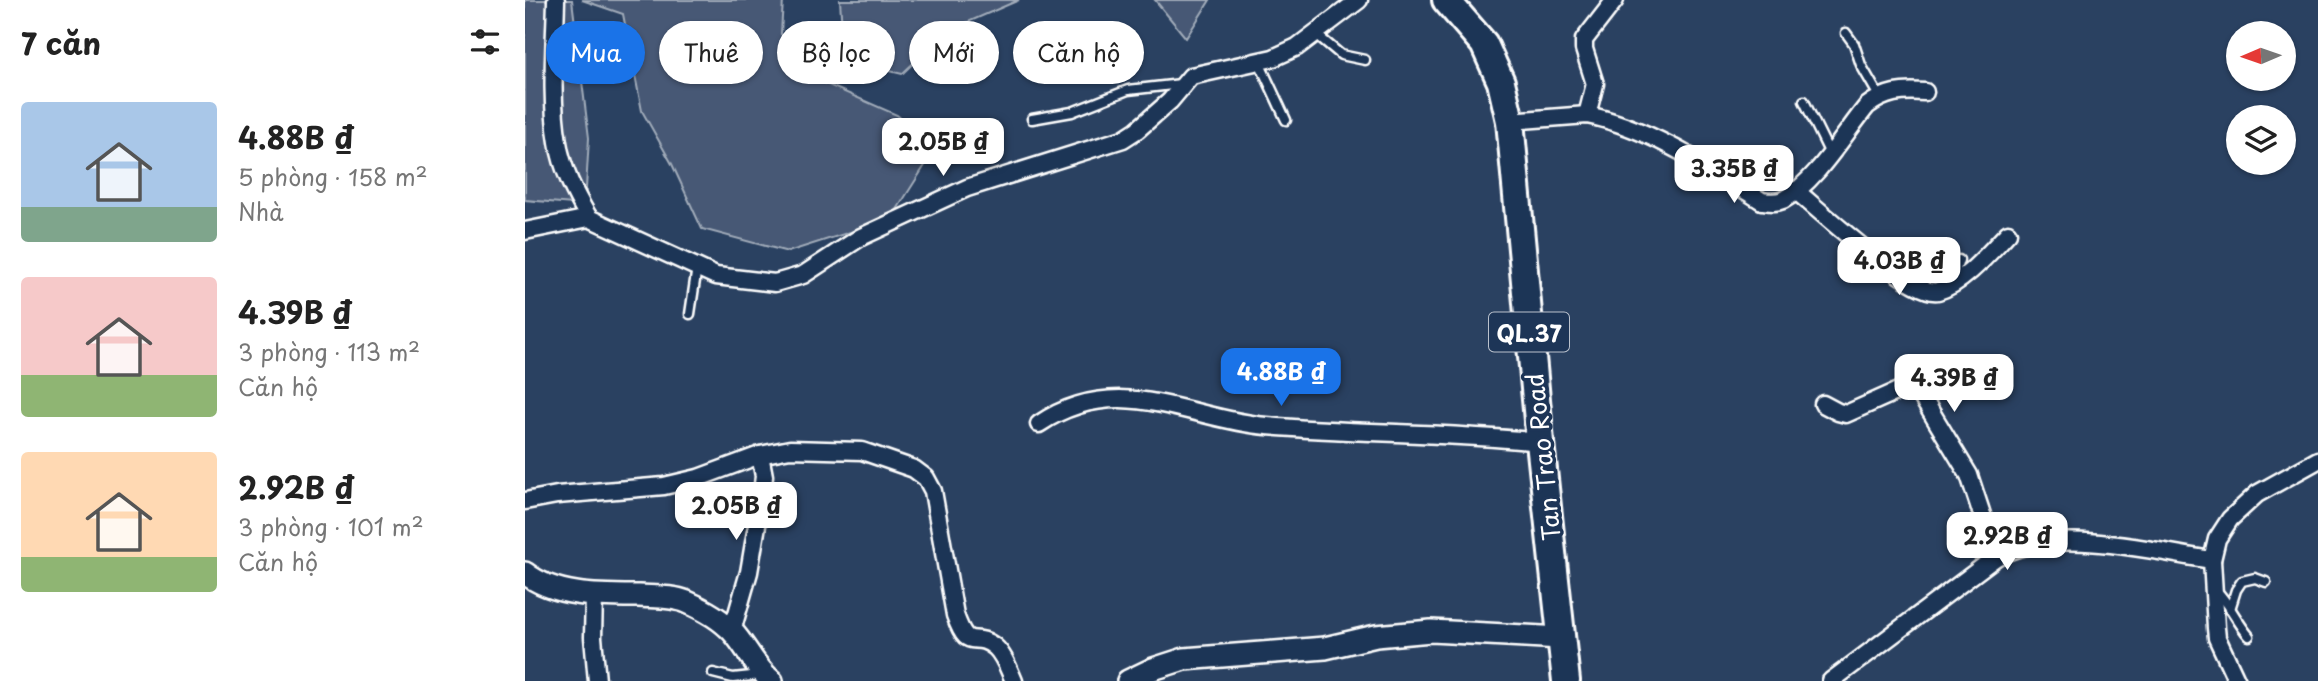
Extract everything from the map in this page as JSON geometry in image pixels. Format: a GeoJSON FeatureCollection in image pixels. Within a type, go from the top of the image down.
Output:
{"type":"FeatureCollection","features":[{"type":"Feature","properties":{"kind":"highway","name":"Tan Trao Road"},"geometry":{"type":"LineString","coordinates":[[1446,0],[1484,44],[1501,82],[1510,121],[1566,681]]}},
{"type":"Feature","properties":{"kind":"street"},"geometry":{"type":"LineString","coordinates":[[556,0],[554,84],[558,143],[571,186],[589,218]]}},
{"type":"Feature","properties":{"kind":"street"},"geometry":{"type":"LineString","coordinates":[[525,231],[589,218],[716,276],[775,283],[789,280],[803,275],[861,237],[967,188],[1123,139],[1170,101],[1191,76],[1259,62],[1297,47],[1359,0]]}},
{"type":"Feature","properties":{"kind":"street"},"geometry":{"type":"LineString","coordinates":[[1587,115],[1595,84],[1584,49],[1584,40],[1615,0]]}},
{"type":"Feature","properties":{"kind":"street"},"geometry":{"type":"LineString","coordinates":[[1510,121],[1587,115],[1647,135],[1762,201],[1775,203],[1784,199],[1815,172],[1867,106],[1900,90],[1925,92]]}},
{"type":"Feature","properties":{"kind":"street"},"geometry":{"type":"LineString","coordinates":[[1795,190],[1885,265],[1925,290],[1935,292],[1951,285],[1982,262],[2008,233]]}},
{"type":"Feature","properties":{"kind":"street"},"geometry":{"type":"LineString","coordinates":[[1823,404],[1846,414],[1907,388],[1922,397],[1969,475],[1996,557]]}},
{"type":"Feature","properties":{"kind":"street"},"geometry":{"type":"LineString","coordinates":[[1039,424],[1058,411],[1084,403],[1138,400],[1264,426],[1473,435],[1540,442]]}},
{"type":"Feature","properties":{"kind":"street"},"geometry":{"type":"LineString","coordinates":[[525,501],[557,495],[664,486],[698,478],[760,455],[790,449],[862,451],[914,469],[926,478],[933,491],[955,615],[962,634],[968,639],[995,647],[1014,681]]}},
{"type":"Feature","properties":{"kind":"street"},"geometry":{"type":"LineString","coordinates":[[732,631],[749,572],[761,502],[764,476],[760,455]]}},
{"type":"Feature","properties":{"kind":"street"},"geometry":{"type":"LineString","coordinates":[[2237,681],[2217,638],[2213,560],[2217,539],[2230,519],[2257,494],[2318,460]]}},
{"type":"Feature","properties":{"kind":"street"},"geometry":{"type":"LineString","coordinates":[[1831,681],[1996,557],[2021,546],[2047,542],[2103,544],[2213,560]]}},
{"type":"Feature","properties":{"kind":"street"},"geometry":{"type":"LineString","coordinates":[[525,574],[547,585],[594,596],[653,597],[684,601],[717,619],[732,631],[768,678]]}},
{"type":"Feature","properties":{"kind":"street"},"geometry":{"type":"LineString","coordinates":[[594,596],[593,637],[597,681]]}},
{"type":"Feature","properties":{"kind":"street"},"geometry":{"type":"LineString","coordinates":[[1128,681],[1184,659],[1325,648],[1375,636],[1431,631],[1561,638]]}},
{"type":"Feature","properties":{"kind":"lane"},"geometry":{"type":"LineString","coordinates":[[1846,33],[1880,98]]}},
{"type":"Feature","properties":{"kind":"lane"},"geometry":{"type":"LineString","coordinates":[[1316,34],[1341,55],[1364,60]]}},
{"type":"Feature","properties":{"kind":"lane"},"geometry":{"type":"LineString","coordinates":[[1259,62],[1286,120]]}},
{"type":"Feature","properties":{"kind":"lane"},"geometry":{"type":"LineString","coordinates":[[1032,119],[1072,113],[1128,90],[1184,84]]}},
{"type":"Feature","properties":{"kind":"lane"},"geometry":{"type":"LineString","coordinates":[[1804,100],[1830,154]]}},
{"type":"Feature","properties":{"kind":"lane"},"geometry":{"type":"LineString","coordinates":[[1951,285],[1959,260]]}},
{"type":"Feature","properties":{"kind":"lane"},"geometry":{"type":"LineString","coordinates":[[691,314],[697,267]]}},
{"type":"Feature","properties":{"kind":"lane"},"geometry":{"type":"LineString","coordinates":[[2230,609],[2235,590],[2242,581],[2255,578],[2266,582]]}},
{"type":"Feature","properties":{"kind":"lane"},"geometry":{"type":"LineString","coordinates":[[2214,588],[2224,598],[2237,623],[2249,636]]}},
{"type":"Feature","properties":{"kind":"lane"},"geometry":{"type":"LineString","coordinates":[[713,673],[733,678],[768,678]]}},
{"type":"Feature","properties":{"kind":"shaded area"},"geometry":{"type":"Polygon","coordinates":[[[525,0],[572,0],[575,21],[546,21],[546,84],[582,84],[589,138],[585,205],[525,200],[525,0]]]}},
{"type":"Feature","properties":{"kind":"shaded area"},"geometry":{"type":"Polygon","coordinates":[[[582,0],[783,0],[782,21],[777,21],[777,84],[826,84],[897,115],[936,148],[891,219],[788,252],[702,229],[672,164],[642,111],[637,84],[645,84],[645,21],[624,21],[623,14],[582,0]]]}},
{"type":"Feature","properties":{"kind":"shaded area"},"geometry":{"type":"Polygon","coordinates":[[[840,0],[1019,0],[970,21],[909,21],[909,67],[902,74],[895,72],[895,21],[841,21],[840,0]]]}},
{"type":"Feature","properties":{"kind":"shaded area"},"geometry":{"type":"Polygon","coordinates":[[[1155,0],[1210,0],[1186,38],[1155,0]]]}}]}
